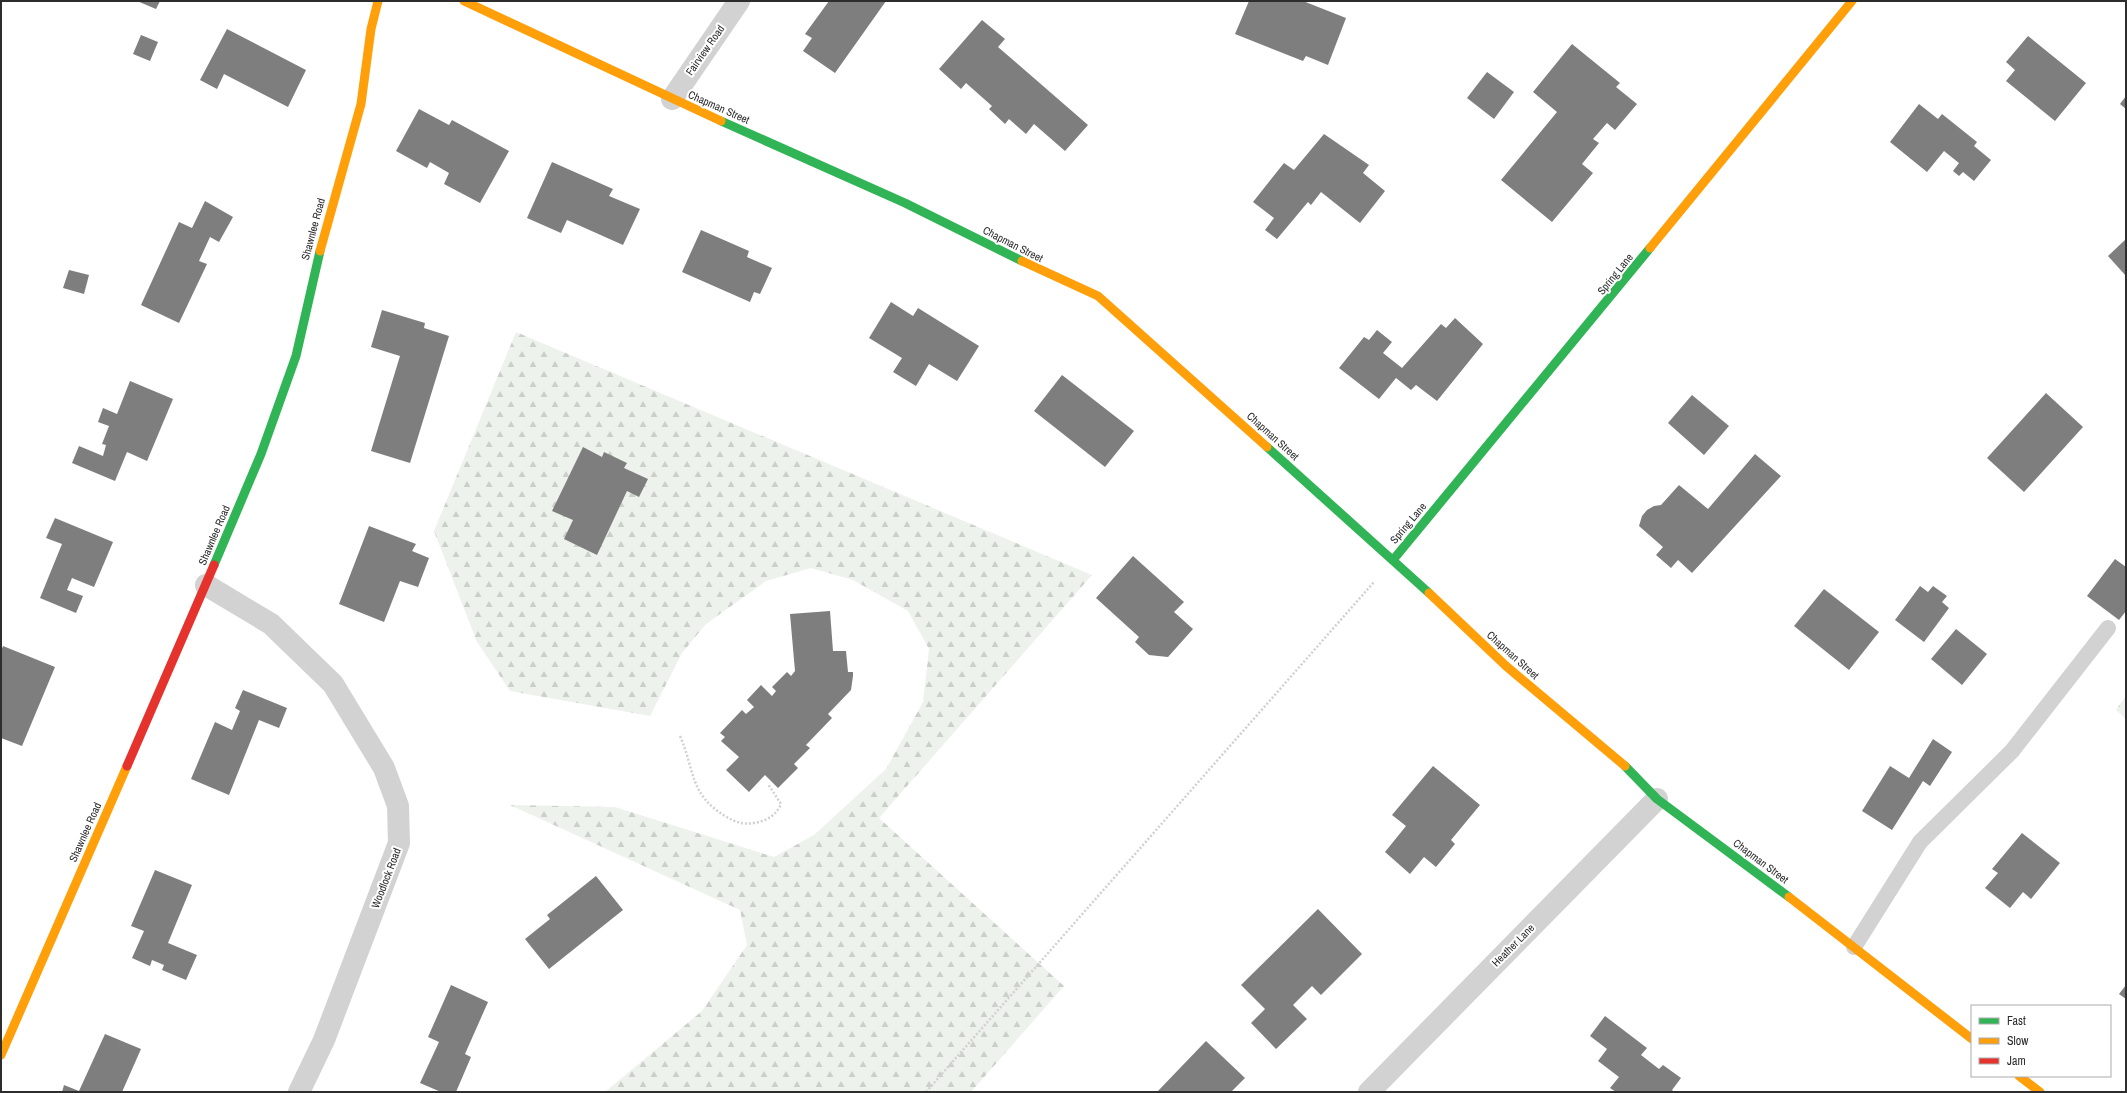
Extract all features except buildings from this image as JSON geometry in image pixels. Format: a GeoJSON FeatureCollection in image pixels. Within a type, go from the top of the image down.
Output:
{"type":"FeatureCollection","features":[{"type":"Feature","properties":{"kind":"street","name":"Shawnlee Road"},"geometry":{"type":"LineString","coordinates":[[1,1055],[206,585],[261,454],[296,356],[318,257],[361,104],[371,29],[378,1]]}},
{"type":"Feature","properties":{"kind":"street","name":"Chapman Street"},"geometry":{"type":"LineString","coordinates":[[464,1],[672,99],[900,201],[1041,271],[1098,296],[1394,560],[1506,666],[1630,771],[1658,799],[1854,947],[1971,1038]]}},
{"type":"Feature","properties":{"kind":"street","name":"Fairview Road"},"geometry":{"type":"LineString","coordinates":[[672,99],[739,1]]}},
{"type":"Feature","properties":{"kind":"street","name":"Spring Lane"},"geometry":{"type":"LineString","coordinates":[[1394,560],[1546,377],[1852,1]]}},
{"type":"Feature","properties":{"kind":"street","name":"Woodlock Road"},"geometry":{"type":"LineString","coordinates":[[206,585],[271,624],[333,684],[384,768],[398,806],[399,843],[324,1040],[299,1092]]}},
{"type":"Feature","properties":{"kind":"street","name":"Heather Lane"},"geometry":{"type":"LineString","coordinates":[[1369,1092],[1658,799]]}},
{"type":"Feature","properties":{"kind":"street"},"geometry":{"type":"LineString","coordinates":[[2021,1077],[2040,1092]]}},
{"type":"Feature","properties":{"kind":"lane"},"geometry":{"type":"LineString","coordinates":[[1854,947],[1920,842],[2012,752],[2108,628]]}},
{"type":"Feature","properties":{"kind":"path"},"geometry":{"type":"LineString","coordinates":[[926,1092],[1394,560]]}},
{"type":"Feature","properties":{"kind":"path"},"geometry":{"type":"LineString","coordinates":[[680,736],[686,749],[695,785],[705,800],[716,810],[733,821],[746,824],[762,821],[774,815],[781,804],[768,784]]}},
{"type":"Feature","properties":{"kind":"green space"},"geometry":{"type":"Polygon","coordinates":[[[516,332],[1092,575],[879,818],[1064,986],[971,1092],[605,1092],[702,1011],[747,945],[740,910],[510,805],[615,807],[774,857],[814,835],[886,769],[923,702],[929,649],[908,611],[853,580],[811,568],[766,581],[706,624],[682,653],[650,716],[510,691],[477,642],[434,531],[516,332]]]}},
{"type":"Feature","properties":{"kind":"green space"},"geometry":{"type":"Polygon","coordinates":[[[2126,696],[2126,719],[2116,710],[2126,696]]]}},
{"type":"Feature","properties":{"kind":"traffic: fast"},"geometry":{"type":"LineString","coordinates":[[721,121],[905,203],[1022,261]]}},
{"type":"Feature","properties":{"kind":"traffic: fast"},"geometry":{"type":"LineString","coordinates":[[1393,560],[1650,248]]}},
{"type":"Feature","properties":{"kind":"traffic: fast"},"geometry":{"type":"LineString","coordinates":[[214,565],[261,454],[296,356],[320,251]]}},
{"type":"Feature","properties":{"kind":"traffic: fast"},"geometry":{"type":"LineString","coordinates":[[1267,447],[1429,593]]}},
{"type":"Feature","properties":{"kind":"traffic: fast"},"geometry":{"type":"LineString","coordinates":[[1625,766],[1657,799],[1789,897]]}},
{"type":"Feature","properties":{"kind":"traffic: slow"},"geometry":{"type":"LineString","coordinates":[[320,251],[361,104],[371,29],[378,1]]}},
{"type":"Feature","properties":{"kind":"traffic: slow"},"geometry":{"type":"LineString","coordinates":[[464,1],[721,121]]}},
{"type":"Feature","properties":{"kind":"traffic: slow"},"geometry":{"type":"LineString","coordinates":[[1650,248],[1852,1]]}},
{"type":"Feature","properties":{"kind":"traffic: slow"},"geometry":{"type":"LineString","coordinates":[[1022,261],[1098,296],[1267,447]]}},
{"type":"Feature","properties":{"kind":"traffic: slow"},"geometry":{"type":"LineString","coordinates":[[1429,593],[1506,666],[1625,766]]}},
{"type":"Feature","properties":{"kind":"traffic: slow"},"geometry":{"type":"LineString","coordinates":[[1,1055],[127,766]]}},
{"type":"Feature","properties":{"kind":"traffic: slow"},"geometry":{"type":"LineString","coordinates":[[1789,897],[1971,1038]]}},
{"type":"Feature","properties":{"kind":"traffic: slow"},"geometry":{"type":"LineString","coordinates":[[2020,1077],[2040,1092]]}},
{"type":"Feature","properties":{"kind":"traffic: jam"},"geometry":{"type":"LineString","coordinates":[[127,766],[214,565]]}}]}
